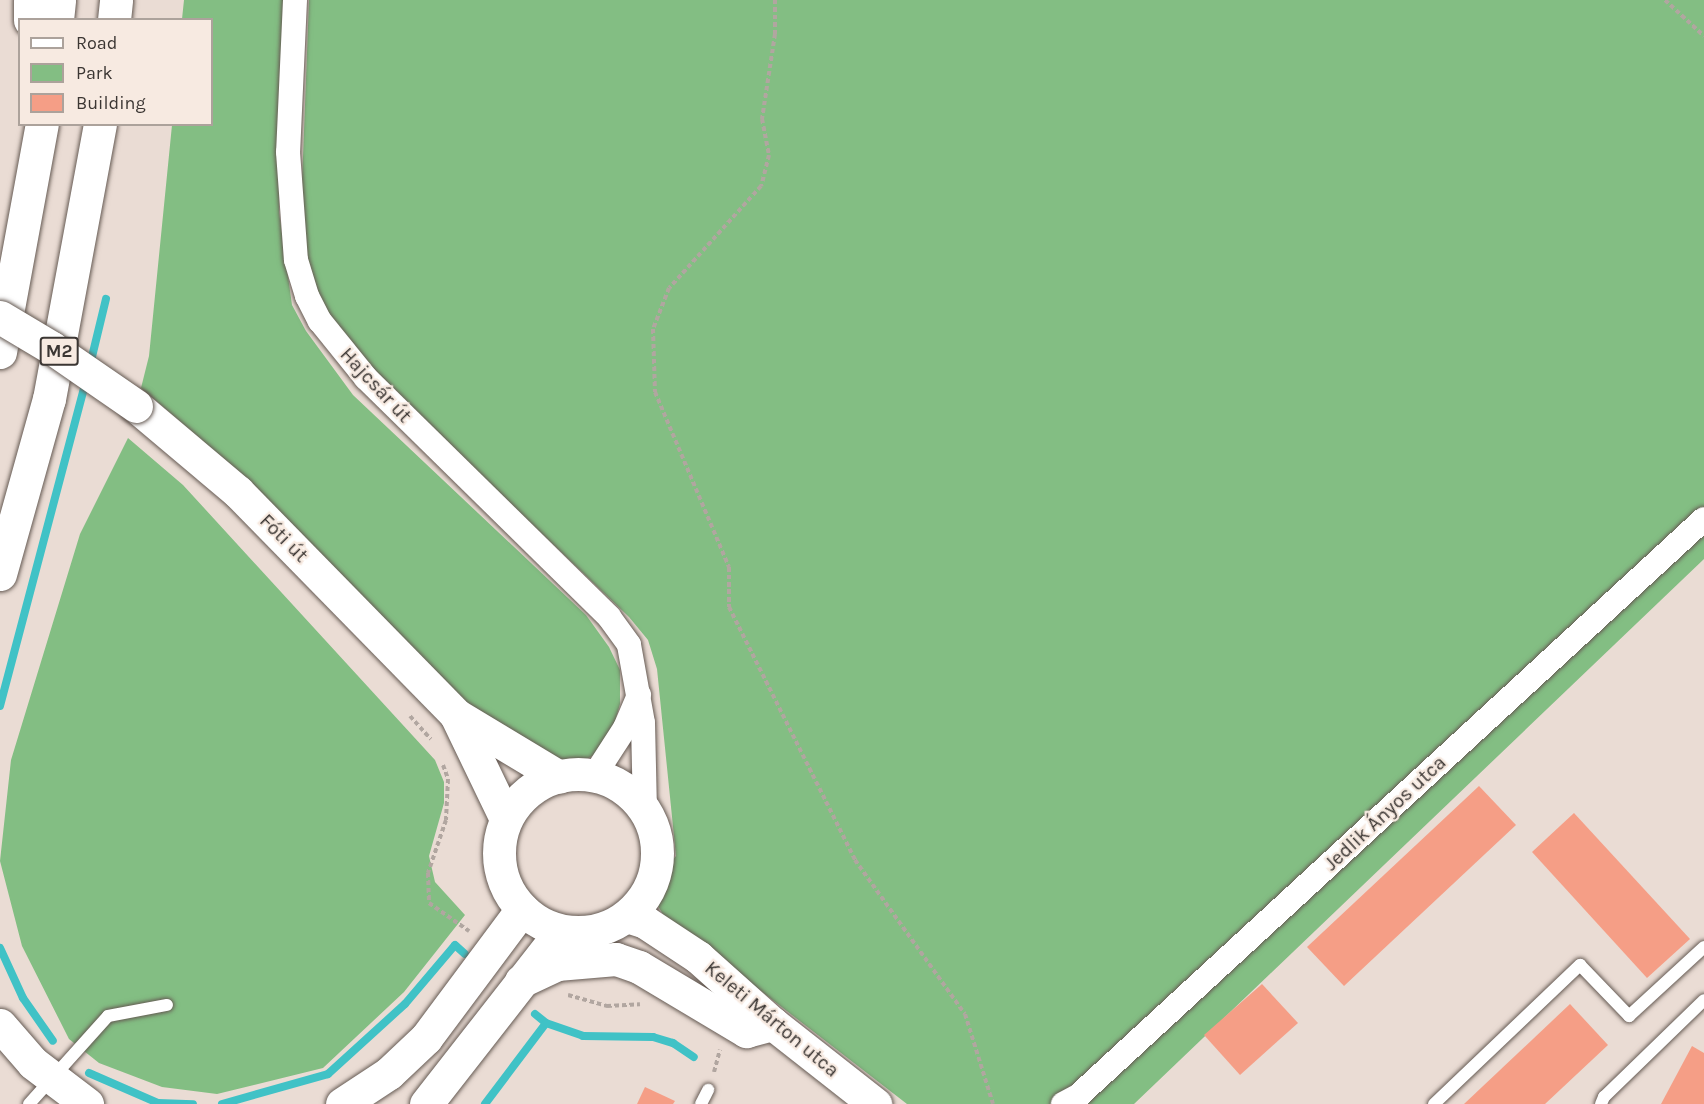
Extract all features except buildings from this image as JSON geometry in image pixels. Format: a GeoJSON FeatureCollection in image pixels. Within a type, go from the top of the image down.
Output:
{"type":"FeatureCollection","features":[{"type":"Feature","properties":{"kind":"main road"},"geometry":{"type":"LineString","coordinates":[[30,0],[30,18]]}},
{"type":"Feature","properties":{"kind":"main road"},"geometry":{"type":"LineString","coordinates":[[57,18],[59,0]]}},
{"type":"Feature","properties":{"kind":"main road"},"geometry":{"type":"LineString","coordinates":[[114,18],[116,0]]}},
{"type":"Feature","properties":{"kind":"main road"},"geometry":{"type":"LineString","coordinates":[[27,126],[35,176]]}},
{"type":"Feature","properties":{"kind":"main road"},"geometry":{"type":"LineString","coordinates":[[0,351],[35,176],[42,126]]}},
{"type":"Feature","properties":{"kind":"main road","name":"M2"},"geometry":{"type":"LineString","coordinates":[[0,574],[49,399],[100,126]]}},
{"type":"Feature","properties":{"kind":"main road","name":"Fóti út"},"geometry":{"type":"LineString","coordinates":[[0,317],[52,348],[136,406],[238,492],[456,715],[506,819]]}},
{"type":"Feature","properties":{"kind":"main road"},"geometry":{"type":"LineString","coordinates":[[456,715],[559,777]]}},
{"type":"Feature","properties":{"kind":"main road"},"geometry":{"type":"LineString","coordinates":[[594,776],[628,791],[645,812],[654,830],[658,861],[649,891],[627,916],[607,927],[584,933],[561,931],[540,923],[522,909],[506,886],[499,859],[506,819],[540,783],[559,777],[594,776]]}},
{"type":"Feature","properties":{"kind":"main road","name":"Keleti Márton utca"},"geometry":{"type":"LineString","coordinates":[[649,891],[698,957]]}},
{"type":"Feature","properties":{"kind":"main road"},"geometry":{"type":"LineString","coordinates":[[342,1104],[389,1073],[426,1038],[522,909]]}},
{"type":"Feature","properties":{"kind":"main road","name":"Keleti Márton utca"},"geometry":{"type":"LineString","coordinates":[[627,916],[645,922],[698,957],[773,1024],[875,1104]]}},
{"type":"Feature","properties":{"kind":"main road"},"geometry":{"type":"LineString","coordinates":[[426,1104],[527,979],[561,931]]}},
{"type":"Feature","properties":{"kind":"main road"},"geometry":{"type":"LineString","coordinates":[[527,979],[557,964],[616,959],[639,967],[746,1030],[773,1024]]}},
{"type":"Feature","properties":{"kind":"main road"},"geometry":{"type":"LineString","coordinates":[[0,1025],[51,1079],[87,1104]]}},
{"type":"Feature","properties":{"kind":"street","name":"Hajcsár út"},"geometry":{"type":"LineString","coordinates":[[295,0],[288,152],[296,260],[307,296],[321,321],[366,378],[609,617],[629,645],[640,693],[645,812]]}},
{"type":"Feature","properties":{"kind":"street","name":"Jedlik Ányos utca"},"geometry":{"type":"LineString","coordinates":[[1063,1104],[1078,1096],[1704,519]]}},
{"type":"Feature","properties":{"kind":"street"},"geometry":{"type":"LineString","coordinates":[[594,776],[625,728],[640,693]]}},
{"type":"Feature","properties":{"kind":"lane"},"geometry":{"type":"LineString","coordinates":[[1434,1104],[1580,965],[1629,1016],[1704,947]]}},
{"type":"Feature","properties":{"kind":"lane"},"geometry":{"type":"LineString","coordinates":[[1601,1104],[1604,1097],[1704,1000]]}},
{"type":"Feature","properties":{"kind":"lane"},"geometry":{"type":"LineString","coordinates":[[29,1104],[108,1016],[167,1005]]}},
{"type":"Feature","properties":{"kind":"lane"},"geometry":{"type":"LineString","coordinates":[[701,1104],[708,1090]]}},
{"type":"Feature","properties":{"kind":"path"},"geometry":{"type":"LineString","coordinates":[[775,0],[775,34],[762,119],[769,155],[760,186],[669,288],[653,329],[655,392],[729,567],[729,608],[855,860],[965,1014],[993,1104]]}},
{"type":"Feature","properties":{"kind":"path"},"geometry":{"type":"LineString","coordinates":[[1665,0],[1704,36]]}},
{"type":"Feature","properties":{"kind":"path"},"geometry":{"type":"LineString","coordinates":[[402,707],[434,742]]}},
{"type":"Feature","properties":{"kind":"path"},"geometry":{"type":"LineString","coordinates":[[441,760],[448,779],[446,820],[428,873],[429,903],[495,948]]}},
{"type":"Feature","properties":{"kind":"path"},"geometry":{"type":"LineString","coordinates":[[527,979],[571,997],[607,1006],[638,1003],[649,1008]]}},
{"type":"Feature","properties":{"kind":"path"},"geometry":{"type":"LineString","coordinates":[[708,1090],[724,1038]]}},
{"type":"Feature","properties":{"kind":"green space"},"geometry":{"type":"Polygon","coordinates":[[[184,0],[284,0],[279,212],[292,305],[306,331],[353,395],[586,615],[609,647],[620,670],[620,704],[610,739],[598,753],[575,765],[541,758],[466,704],[251,482],[141,388],[149,356],[172,126],[213,126],[213,18],[182,18],[184,0]]]}},
{"type":"Feature","properties":{"kind":"green space"},"geometry":{"type":"Polygon","coordinates":[[[309,0],[1704,0],[1704,559],[1134,1104],[907,1104],[664,916],[649,891],[676,856],[657,669],[648,640],[629,617],[372,371],[328,315],[310,277],[301,209],[309,0]]]}},
{"type":"Feature","properties":{"kind":"green space"},"geometry":{"type":"Polygon","coordinates":[[[128,438],[183,485],[435,760],[444,782],[444,803],[429,856],[435,882],[465,915],[404,992],[323,1068],[217,1094],[162,1087],[99,1063],[69,1039],[22,946],[0,861],[11,760],[80,534],[128,438]]]}},
{"type":"Feature","properties":{"kind":"waterway"},"geometry":{"type":"LineString","coordinates":[[90,365],[106,299]]}},
{"type":"Feature","properties":{"kind":"waterway"},"geometry":{"type":"LineString","coordinates":[[0,706],[86,381]]}},
{"type":"Feature","properties":{"kind":"waterway"},"geometry":{"type":"LineString","coordinates":[[222,1104],[328,1074],[405,1004],[455,945],[465,954]]}},
{"type":"Feature","properties":{"kind":"waterway"},"geometry":{"type":"LineString","coordinates":[[0,948],[23,998],[53,1041]]}},
{"type":"Feature","properties":{"kind":"waterway"},"geometry":{"type":"LineString","coordinates":[[535,1014],[546,1023]]}},
{"type":"Feature","properties":{"kind":"waterway"},"geometry":{"type":"LineString","coordinates":[[485,1104],[546,1023],[583,1036],[653,1037],[673,1043],[694,1057]]}},
{"type":"Feature","properties":{"kind":"waterway"},"geometry":{"type":"LineString","coordinates":[[89,1073],[158,1103],[193,1104]]}}]}
